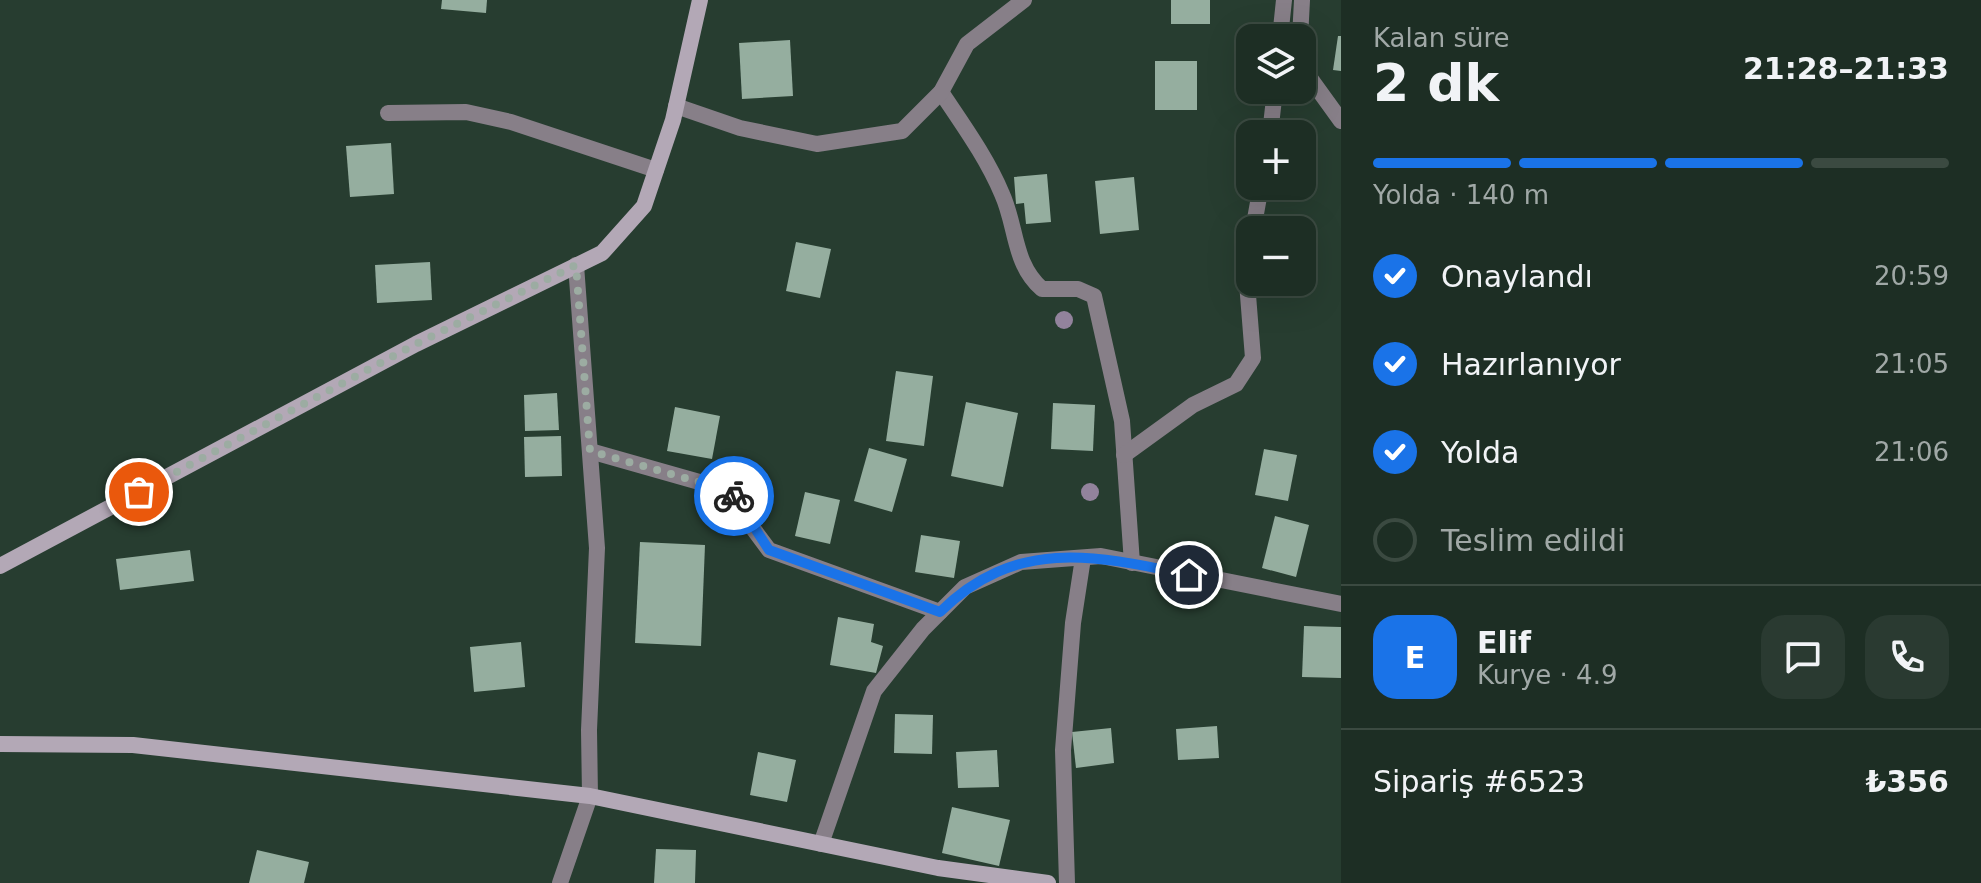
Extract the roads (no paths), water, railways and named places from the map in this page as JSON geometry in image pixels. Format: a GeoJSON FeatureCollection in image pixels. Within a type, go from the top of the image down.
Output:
{"type":"FeatureCollection","features":[{"type":"Feature","properties":{"kind":"street"},"geometry":{"type":"LineString","coordinates":[[0,566],[416,344],[602,253],[644,206],[676,106],[700,0]]}},
{"type":"Feature","properties":{"kind":"street"},"geometry":{"type":"LineString","coordinates":[[676,106],[740,128],[817,144],[902,131],[941,92],[967,44],[1024,0]]}},
{"type":"Feature","properties":{"kind":"street"},"geometry":{"type":"LineString","coordinates":[[1281,24],[1284,0]]}},
{"type":"Feature","properties":{"kind":"street"},"geometry":{"type":"LineString","coordinates":[[1301,24],[1302,0]]}},
{"type":"Feature","properties":{"kind":"street"},"geometry":{"type":"LineString","coordinates":[[1316,86],[1341,121]]}},
{"type":"Feature","properties":{"kind":"street"},"geometry":{"type":"LineString","coordinates":[[941,92],[990,168],[1004,198],[1019,256],[1030,278],[1042,289],[1078,289],[1094,296],[1122,421],[1132,563]]}},
{"type":"Feature","properties":{"kind":"street"},"geometry":{"type":"LineString","coordinates":[[388,113],[466,112],[511,122],[656,170]]}},
{"type":"Feature","properties":{"kind":"street"},"geometry":{"type":"LineString","coordinates":[[560,883],[590,796],[589,730],[597,548],[576,265]]}},
{"type":"Feature","properties":{"kind":"street"},"geometry":{"type":"LineString","coordinates":[[1124,455],[1193,405],[1236,384],[1253,358],[1248,296]]}},
{"type":"Feature","properties":{"kind":"street"},"geometry":{"type":"LineString","coordinates":[[590,451],[731,491],[746,519],[769,550],[940,612]]}},
{"type":"Feature","properties":{"kind":"street"},"geometry":{"type":"LineString","coordinates":[[821,844],[874,691],[965,587],[1021,562],[1101,556],[1341,604]]}},
{"type":"Feature","properties":{"kind":"street"},"geometry":{"type":"LineString","coordinates":[[1067,883],[1063,750],[1073,623],[1083,558]]}},
{"type":"Feature","properties":{"kind":"street"},"geometry":{"type":"LineString","coordinates":[[0,744],[133,745],[590,796],[821,844],[935,876],[1048,883]]}}]}
